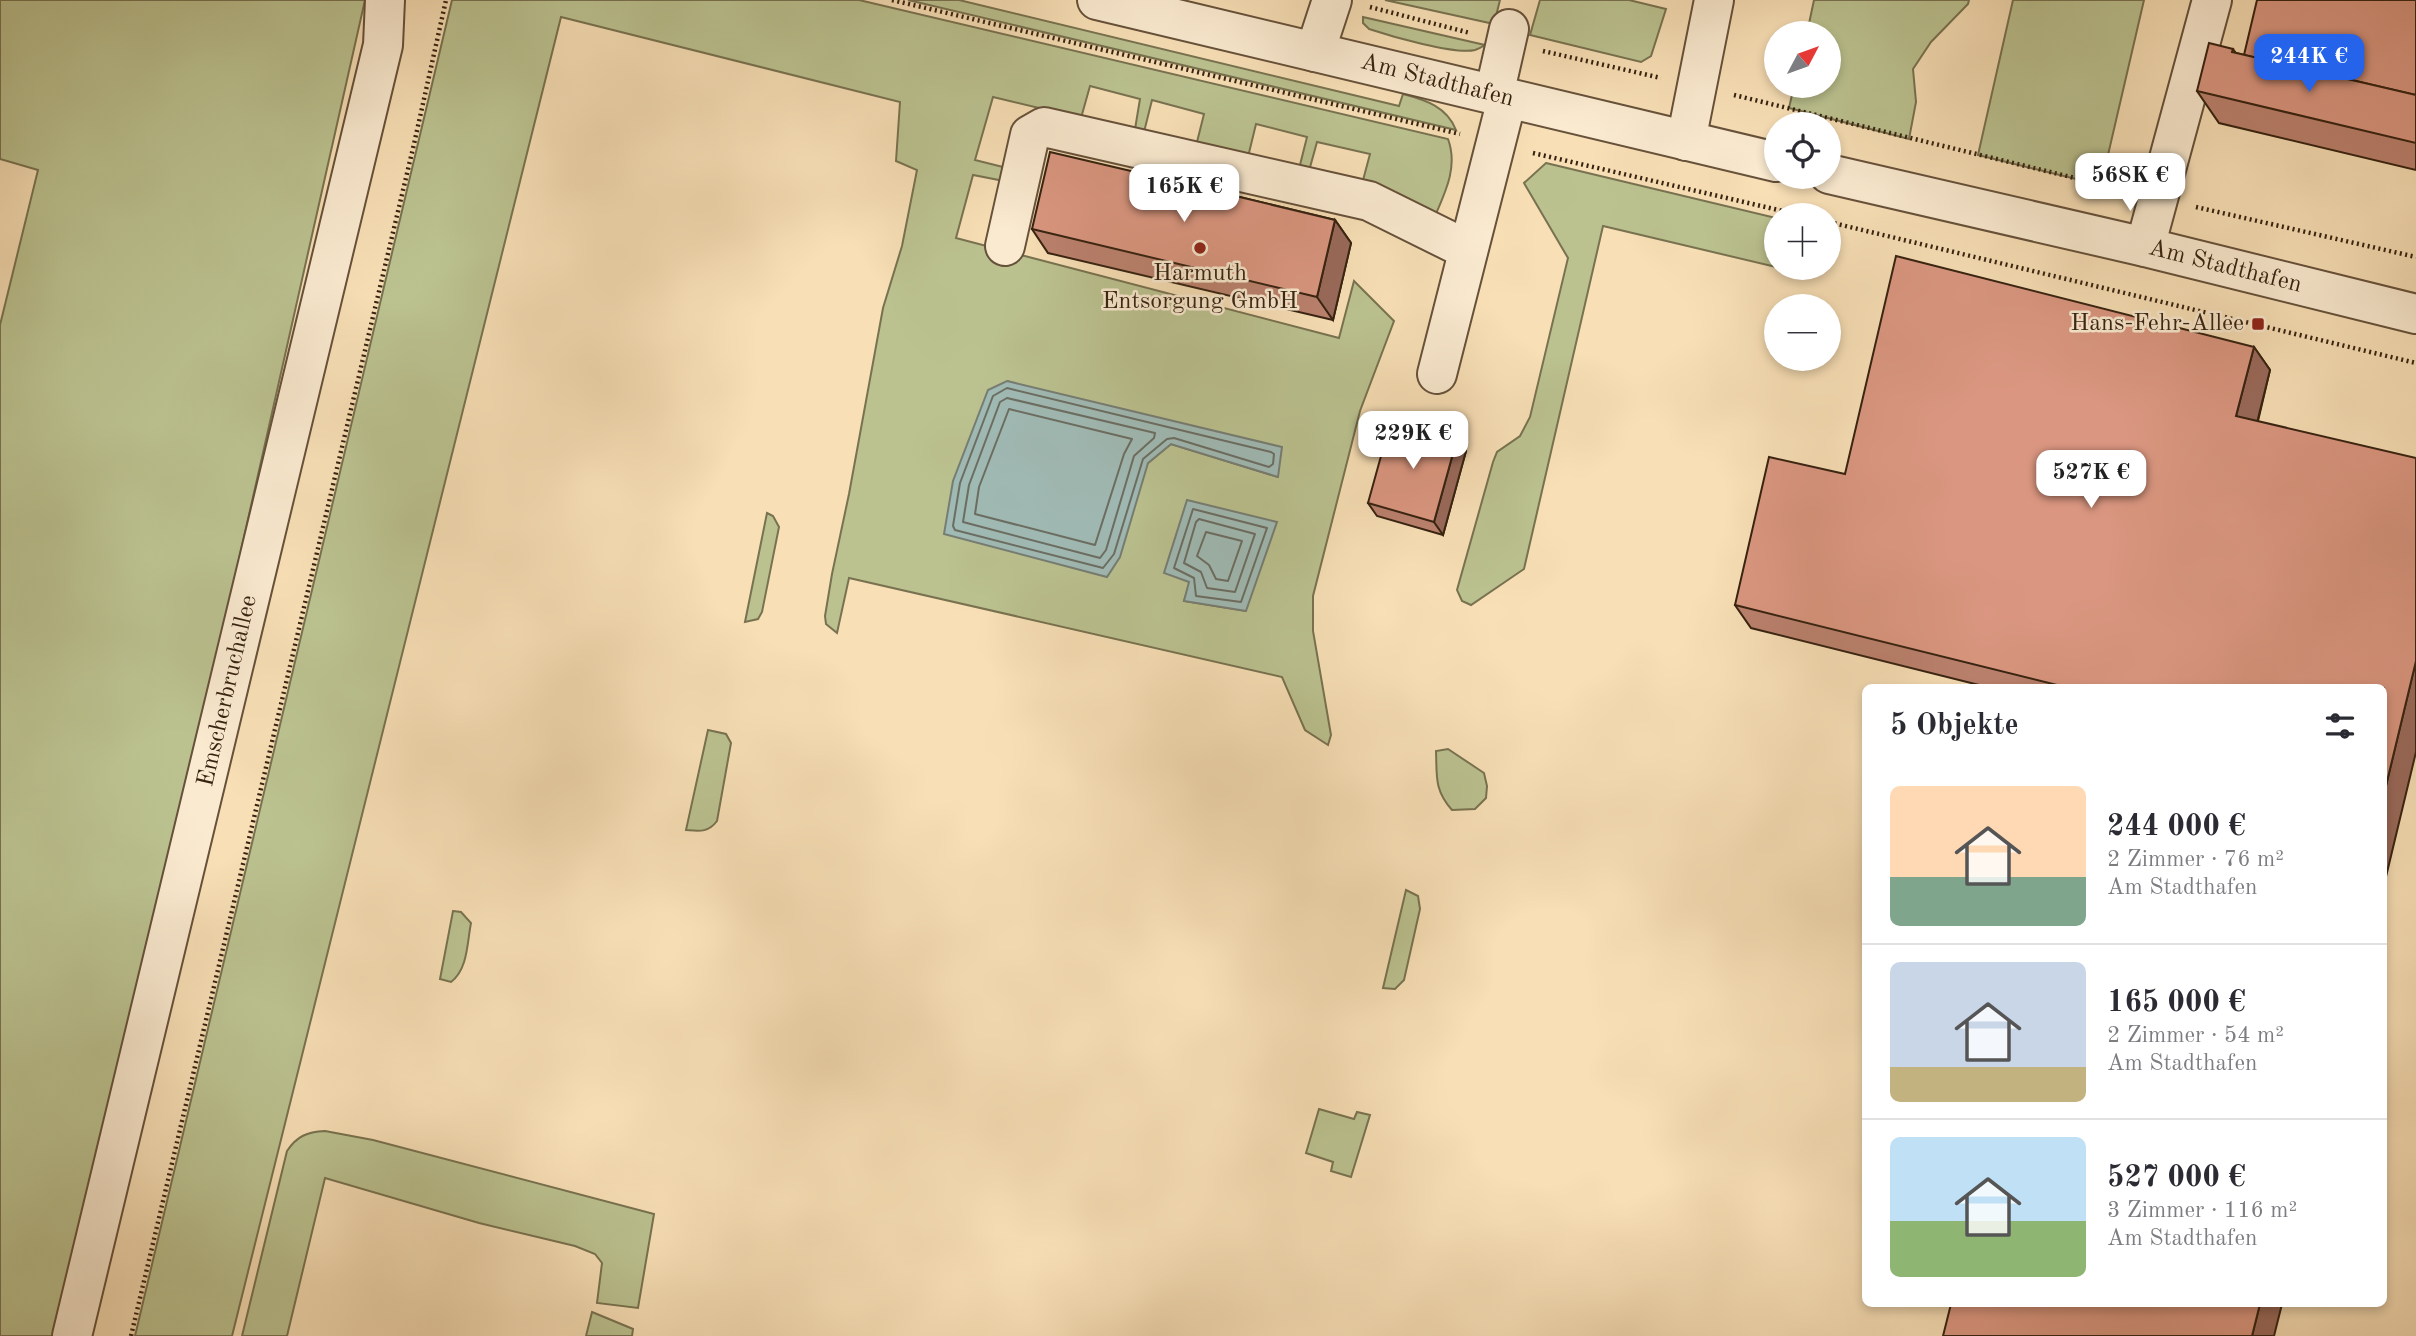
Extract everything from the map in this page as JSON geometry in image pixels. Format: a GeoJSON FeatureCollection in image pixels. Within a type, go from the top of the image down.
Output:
{"type":"FeatureCollection","features":[{"type":"Feature","properties":{"kind":"street","name":"Emscherbruchallee"},"geometry":{"type":"LineString","coordinates":[[72,1336],[383,45],[385,0]]}},
{"type":"Feature","properties":{"kind":"street","name":"Emscherbruchallee"},"geometry":{"type":"LineString","coordinates":[[383,45],[404,0]]}},
{"type":"Feature","properties":{"kind":"street","name":"Am Stadthafen"},"geometry":{"type":"LineString","coordinates":[[1097,0],[1764,159]]}},
{"type":"Feature","properties":{"kind":"street"},"geometry":{"type":"LineString","coordinates":[[1686,141],[1714,0]]}},
{"type":"Feature","properties":{"kind":"street"},"geometry":{"type":"LineString","coordinates":[[2145,247],[2211,0]]}},
{"type":"Feature","properties":{"kind":"street"},"geometry":{"type":"LineString","coordinates":[[1315,52],[1349,3]]}},
{"type":"Feature","properties":{"kind":"street"},"geometry":{"type":"LineString","coordinates":[[1437,374],[1496,143],[1507,36]]}},
{"type":"Feature","properties":{"kind":"street"},"geometry":{"type":"LineString","coordinates":[[1004,246],[1030,135],[1044,127],[1369,201],[1468,250]]}},
{"type":"Feature","properties":{"kind":"street","name":"Am Stadthafen"},"geometry":{"type":"LineString","coordinates":[[1841,177],[2145,247],[2416,314]]}},
{"type":"Feature","properties":{"kind":"path"},"geometry":{"type":"LineString","coordinates":[[131,1336],[446,0]]}},
{"type":"Feature","properties":{"kind":"path"},"geometry":{"type":"LineString","coordinates":[[892,0],[1764,206]]}},
{"type":"Feature","properties":{"kind":"path"},"geometry":{"type":"LineString","coordinates":[[1349,3],[1507,36],[1909,139],[2416,257]]}},
{"type":"Feature","properties":{"kind":"path"},"geometry":{"type":"LineString","coordinates":[[1841,225],[2416,363]]}},
{"type":"Feature","properties":{"kind":"green space"},"geometry":{"type":"Polygon","coordinates":[[[0,0],[365,0],[64,1336],[0,1336],[0,325],[38,170],[0,159],[0,0]]]}},
{"type":"Feature","properties":{"kind":"green space"},"geometry":{"type":"Polygon","coordinates":[[[452,0],[859,0],[1448,139],[1451,169],[1447,188],[1435,216],[1362,184],[1370,154],[1317,142],[1309,171],[1299,169],[1307,137],[1256,124],[1248,157],[1196,146],[1204,114],[1152,100],[1144,132],[1135,129],[1140,99],[1090,86],[1081,118],[993,97],[975,160],[1007,168],[1004,181],[973,175],[956,238],[1339,338],[1354,281],[1394,321],[1360,411],[1313,596],[1313,631],[1331,735],[1328,745],[1305,730],[1282,677],[849,578],[837,633],[826,624],[832,574],[883,308],[902,246],[917,170],[896,161],[900,102],[561,17],[232,1336],[135,1336],[452,0]],[[1007,381],[1148,463],[1171,444],[1278,477],[1007,381]],[[1190,582],[1184,601],[1246,611],[1190,582]]]}},
{"type":"Feature","properties":{"kind":"green space"},"geometry":{"type":"Polygon","coordinates":[[[908,0],[959,0],[1399,106],[1403,94],[1428,102],[1441,110],[1456,130],[908,0]]]}},
{"type":"Feature","properties":{"kind":"green space"},"geometry":{"type":"Polygon","coordinates":[[[1385,0],[1500,0],[1494,24],[1385,0]]]}},
{"type":"Feature","properties":{"kind":"green space"},"geometry":{"type":"Polygon","coordinates":[[[1540,0],[1629,0],[1666,9],[1651,56],[1641,62],[1530,35],[1540,0]]]}},
{"type":"Feature","properties":{"kind":"green space"},"geometry":{"type":"Polygon","coordinates":[[[1814,0],[1969,0],[1931,42],[1913,69],[1916,102],[1909,139],[1841,121],[1841,112],[1804,112],[1789,108],[1791,98],[1841,98],[1841,21],[1810,21],[1814,0]]]}},
{"type":"Feature","properties":{"kind":"green space"},"geometry":{"type":"Polygon","coordinates":[[[2013,0],[2144,0],[2101,185],[1978,155],[2013,0]]]}},
{"type":"Feature","properties":{"kind":"green space"},"geometry":{"type":"Polygon","coordinates":[[[1363,17],[1485,45],[1466,51],[1422,44],[1369,29],[1363,23],[1363,17]]]}},
{"type":"Feature","properties":{"kind":"green space"},"geometry":{"type":"Polygon","coordinates":[[[1546,163],[1764,215],[1764,264],[1603,226],[1524,569],[1471,605],[1462,601],[1457,590],[1497,452],[1520,436],[1530,417],[1568,258],[1524,183],[1546,163]]]}},
{"type":"Feature","properties":{"kind":"green space"},"geometry":{"type":"Polygon","coordinates":[[[767,513],[773,516],[779,527],[762,612],[758,619],[745,622],[767,513]]]}},
{"type":"Feature","properties":{"kind":"green space"},"geometry":{"type":"Polygon","coordinates":[[[708,730],[726,734],[731,743],[717,821],[707,829],[686,830],[708,730]]]}},
{"type":"Feature","properties":{"kind":"green space"},"geometry":{"type":"Polygon","coordinates":[[[1448,749],[1484,773],[1486,798],[1475,809],[1452,810],[1442,796],[1438,782],[1436,751],[1448,749]]]}},
{"type":"Feature","properties":{"kind":"green space"},"geometry":{"type":"Polygon","coordinates":[[[1406,890],[1418,896],[1420,909],[1404,980],[1395,989],[1383,988],[1406,890]]]}},
{"type":"Feature","properties":{"kind":"green space"},"geometry":{"type":"Polygon","coordinates":[[[453,911],[461,912],[471,923],[464,963],[457,977],[451,982],[440,979],[453,911]]]}},
{"type":"Feature","properties":{"kind":"green space"},"geometry":{"type":"Polygon","coordinates":[[[1319,1109],[1354,1119],[1357,1112],[1370,1115],[1351,1177],[1331,1171],[1333,1162],[1306,1153],[1319,1109]]]}},
{"type":"Feature","properties":{"kind":"green space"},"geometry":{"type":"Polygon","coordinates":[[[325,1131],[373,1140],[654,1214],[638,1308],[597,1303],[602,1263],[595,1254],[575,1246],[479,1223],[325,1178],[287,1336],[242,1336],[287,1151],[303,1136],[325,1131]]]}},
{"type":"Feature","properties":{"kind":"green space"},"geometry":{"type":"Polygon","coordinates":[[[592,1312],[633,1329],[632,1336],[586,1336],[592,1312]]]}},
{"type":"Feature","properties":{"kind":"water"},"geometry":{"type":"Polygon","coordinates":[[[1007,381],[1282,447],[1278,477],[1171,444],[1148,463],[1120,557],[1107,577],[944,534],[953,481],[988,390],[1007,381]]]}},
{"type":"Feature","properties":{"kind":"water"},"geometry":{"type":"Polygon","coordinates":[[[1187,500],[1277,522],[1246,611],[1184,601],[1189,582],[1164,573],[1187,500]]]}},
{"type":"Feature","properties":{"kind":"building"},"geometry":{"type":"Polygon","coordinates":[[[2257,0],[2416,0],[2416,95],[2244,55],[2257,0]]]}},
{"type":"Feature","properties":{"kind":"building"},"geometry":{"type":"Polygon","coordinates":[[[2209,43],[2233,49],[2232,52],[2416,95],[2416,143],[2197,91],[2209,43]]]}},
{"type":"Feature","properties":{"kind":"building","name":"Harmuth Entsorgung GmbH"},"geometry":{"type":"Polygon","coordinates":[[[1050,152],[1182,183],[1183,178],[1204,183],[1202,188],[1335,220],[1317,297],[1032,229],[1050,152]]]}},
{"type":"Feature","properties":{"kind":"building"},"geometry":{"type":"Polygon","coordinates":[[[1896,256],[2254,347],[2236,416],[2416,458],[2416,661],[2387,782],[2387,684],[2053,684],[1735,605],[1769,457],[1845,474],[1896,256]]]}},
{"type":"Feature","properties":{"kind":"building"},"geometry":{"type":"Polygon","coordinates":[[[1391,420],[1457,439],[1434,522],[1368,503],[1391,420]]]}},
{"type":"Feature","properties":{"kind":"building"},"geometry":{"type":"Polygon","coordinates":[[[1950,1307],[2259,1307],[2252,1336],[1943,1336],[1950,1307]]]}},
{"type":"Feature","properties":{"kind":"place","name":"Harmuth Entsorgung GmbH"},"geometry":{"type":"Point","coordinates":[1200,248]}},
{"type":"Feature","properties":{"kind":"place","name":"Hans-Fehr-Allee"},"geometry":{"type":"Point","coordinates":[2258,324]}}]}
